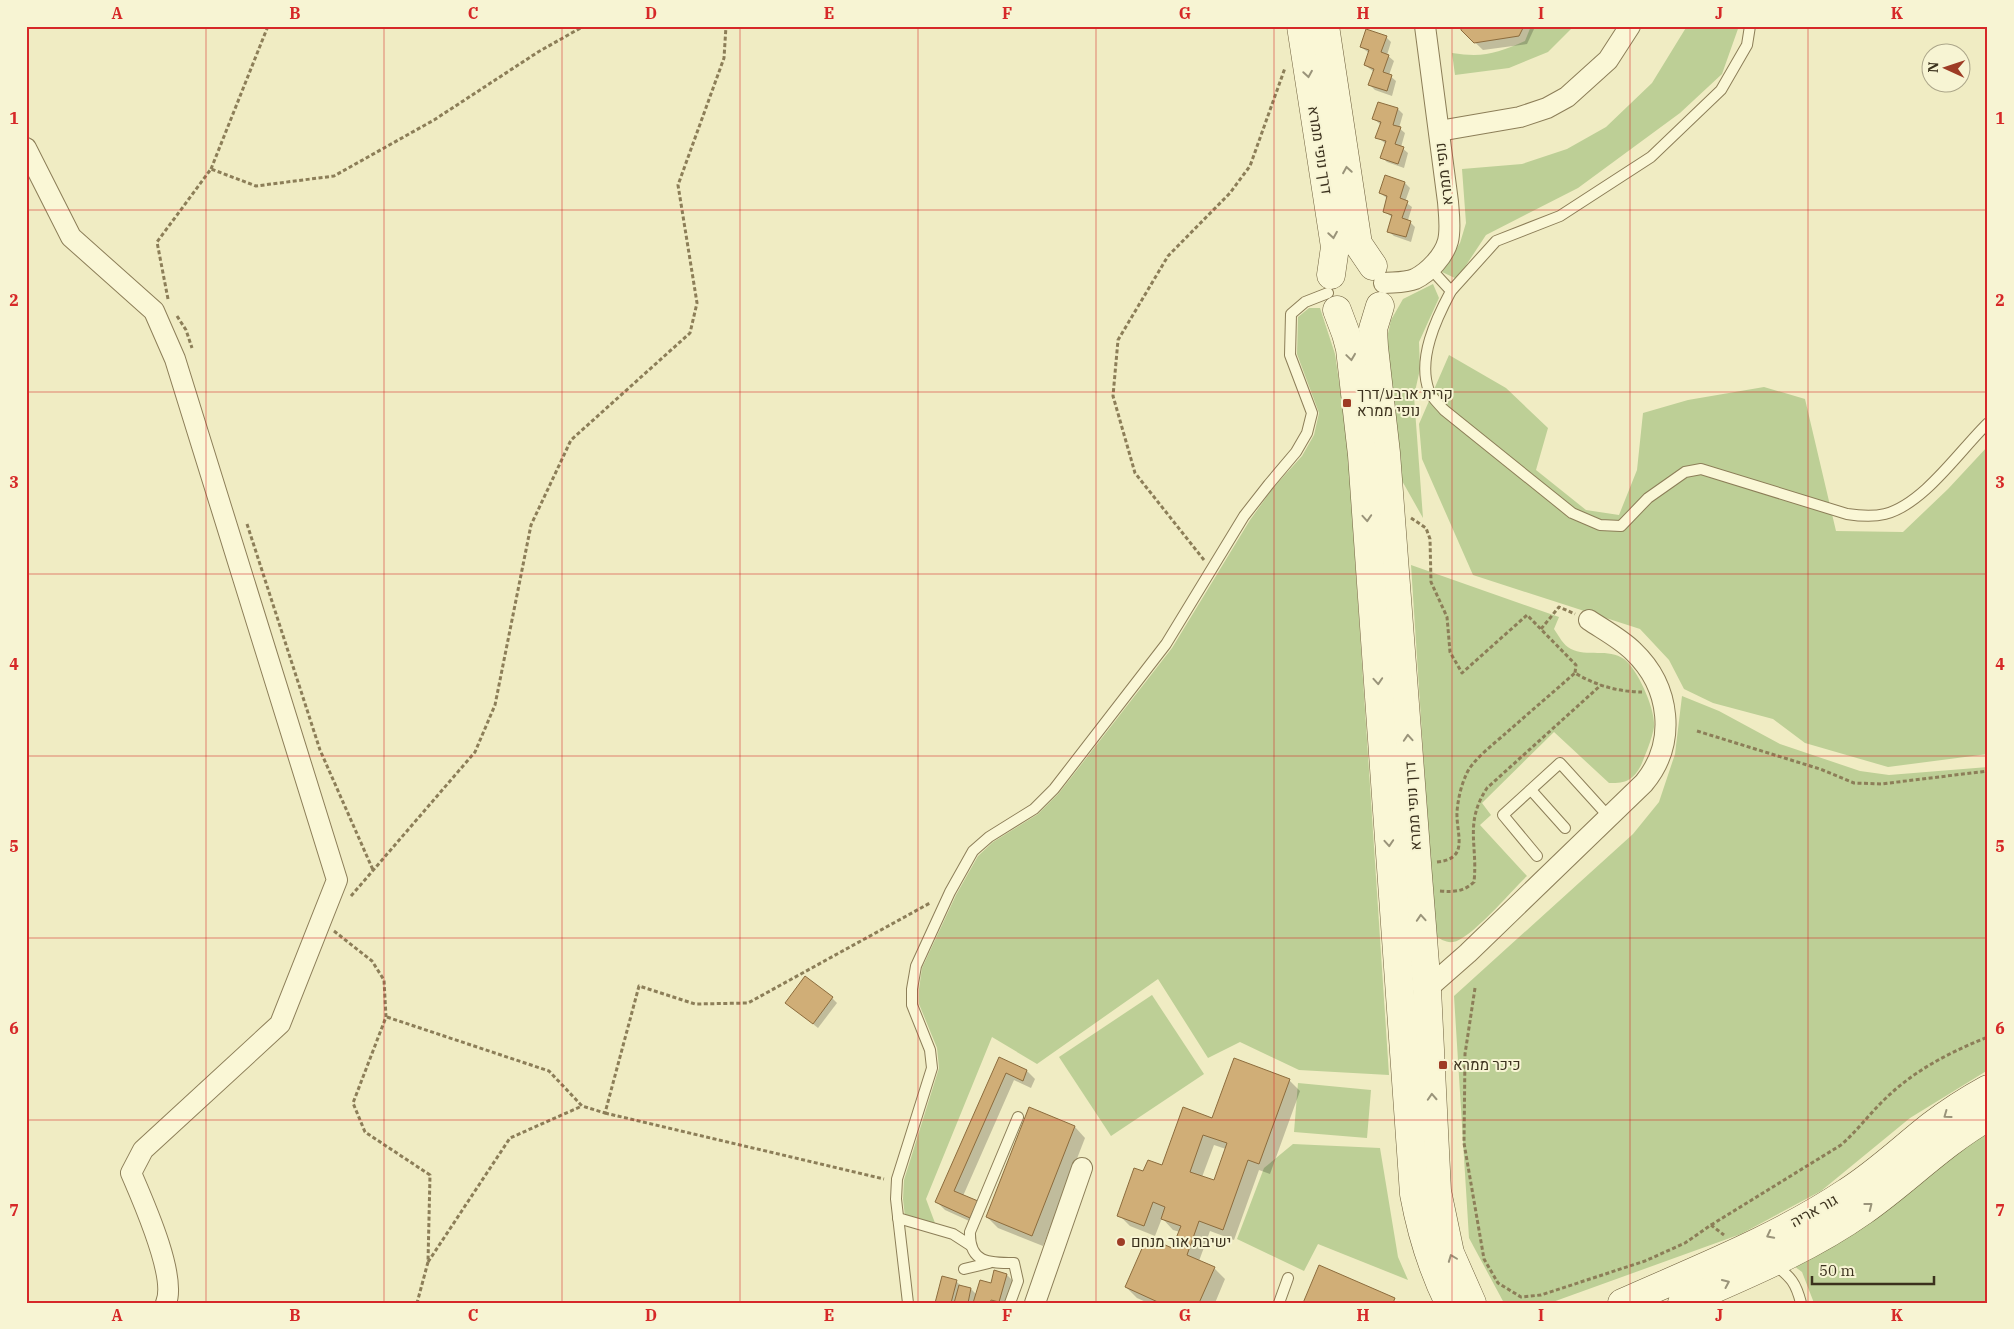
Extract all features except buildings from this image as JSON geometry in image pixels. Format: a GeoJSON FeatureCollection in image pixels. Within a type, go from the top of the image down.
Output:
{"type":"FeatureCollection","features":[{"type":"Feature","properties":{"kind":"main road","name":"דרך נופי ממרא"},"geometry":{"type":"LineString","coordinates":[[1301,26],[1335,247],[1332,293],[1350,349],[1362,455],[1414,1194],[1420,1227],[1439,1282],[1449,1303]]}},
{"type":"Feature","properties":{"kind":"main road","name":"דרך נופי ממרא"},"geometry":{"type":"LineString","coordinates":[[1325,26],[1358,244],[1379,285],[1373,329],[1374,347],[1386,453],[1427,989],[1437,1191],[1450,1254],[1472,1303]]}},
{"type":"Feature","properties":{"kind":"main road"},"geometry":{"type":"LineString","coordinates":[[1346,262],[1364,262],[1379,285],[1372,313],[1363,317],[1345,316],[1332,293],[1338,267],[1346,262]]}},
{"type":"Feature","properties":{"kind":"main road","name":"גור אריה"},"geometry":{"type":"LineString","coordinates":[[1622,1303],[1743,1249],[1810,1215],[1849,1192],[1931,1126],[1960,1105],[1988,1089]]}},
{"type":"Feature","properties":{"kind":"main road","name":"גור אריה"},"geometry":{"type":"LineString","coordinates":[[1682,1303],[1771,1262],[1822,1236],[1862,1212],[1946,1145],[1988,1117]]}},
{"type":"Feature","properties":{"kind":"street","name":"נופי ממרא"},"geometry":{"type":"LineString","coordinates":[[1379,285],[1404,282],[1415,278],[1430,268],[1440,257],[1447,242],[1449,228],[1448,202],[1425,26]]}},
{"type":"Feature","properties":{"kind":"street"},"geometry":{"type":"LineString","coordinates":[[1439,131],[1520,117],[1567,97],[1608,60],[1630,26]]}},
{"type":"Feature","properties":{"kind":"street"},"geometry":{"type":"LineString","coordinates":[[26,148],[71,236],[154,311],[176,359],[337,880],[280,1024],[142,1150],[131,1173],[157,1236],[170,1294],[166,1303]]}},
{"type":"Feature","properties":{"kind":"street"},"geometry":{"type":"LineString","coordinates":[[1427,989],[1466,956],[1644,784],[1657,765],[1663,748],[1666,718],[1657,688],[1644,663],[1634,651],[1589,620]]}},
{"type":"Feature","properties":{"kind":"street"},"geometry":{"type":"LineString","coordinates":[[1424,950],[1430,956],[1438,959],[1453,959],[1466,956]]}},
{"type":"Feature","properties":{"kind":"street"},"geometry":{"type":"LineString","coordinates":[[1034,1303],[1082,1168]]}},
{"type":"Feature","properties":{"kind":"lane"},"geometry":{"type":"LineString","coordinates":[[1750,26],[1747,45],[1720,90],[1651,157],[1560,216],[1496,241],[1451,291],[1440,312],[1427,354],[1425,375],[1430,393],[1444,410],[1572,514],[1600,525],[1621,526],[1648,498],[1685,472],[1701,469],[1847,514],[1864,516],[1886,514],[1906,504],[1939,476],[1988,423]]}},
{"type":"Feature","properties":{"kind":"lane"},"geometry":{"type":"LineString","coordinates":[[1430,268],[1451,291]]}},
{"type":"Feature","properties":{"kind":"lane"},"geometry":{"type":"LineString","coordinates":[[908,1303],[896,1199],[897,1179],[932,1068],[930,1050],[912,1005],[912,989],[916,966],[950,892],[973,851],[989,837],[1034,809],[1054,789],[1166,644],[1244,516],[1268,484],[1296,452],[1307,433],[1312,413],[1290,355],[1291,314],[1305,302],[1332,293]]}},
{"type":"Feature","properties":{"kind":"lane"},"geometry":{"type":"LineString","coordinates":[[1537,856],[1504,815],[1560,763],[1610,817]]}},
{"type":"Feature","properties":{"kind":"lane"},"geometry":{"type":"LineString","coordinates":[[1531,790],[1565,828]]}},
{"type":"Feature","properties":{"kind":"lane"},"geometry":{"type":"LineString","coordinates":[[970,1245],[970,1232],[1018,1117]]}},
{"type":"Feature","properties":{"kind":"lane"},"geometry":{"type":"LineString","coordinates":[[898,1218],[953,1234],[970,1245],[977,1256],[989,1263]]}},
{"type":"Feature","properties":{"kind":"lane"},"geometry":{"type":"LineString","coordinates":[[1771,1262],[1786,1273],[1796,1284],[1802,1303]]}},
{"type":"Feature","properties":{"kind":"lane"},"geometry":{"type":"LineString","coordinates":[[964,1269],[989,1263],[1014,1263],[1018,1281],[1010,1303]]}},
{"type":"Feature","properties":{"kind":"lane"},"geometry":{"type":"LineString","coordinates":[[1279,1303],[1288,1278]]}},
{"type":"Feature","properties":{"kind":"path"},"geometry":{"type":"LineString","coordinates":[[172,307],[167,299],[157,242],[211,169],[268,26]]}},
{"type":"Feature","properties":{"kind":"path"},"geometry":{"type":"LineString","coordinates":[[211,169],[256,186],[334,176],[434,120],[538,52],[584,26]]}},
{"type":"Feature","properties":{"kind":"path"},"geometry":{"type":"LineString","coordinates":[[348,900],[475,752],[495,706],[531,525],[571,440],[690,333],[697,303],[678,185],[724,58],[726,26]]}},
{"type":"Feature","properties":{"kind":"path"},"geometry":{"type":"LineString","coordinates":[[1212,570],[1135,473],[1113,396],[1118,340],[1168,256],[1230,193],[1250,166],[1288,61]]}},
{"type":"Feature","properties":{"kind":"path"},"geometry":{"type":"LineString","coordinates":[[177,315],[186,330],[194,357]]}},
{"type":"Feature","properties":{"kind":"path"},"geometry":{"type":"LineString","coordinates":[[1391,514],[1413,518],[1426,528],[1430,539],[1431,582],[1447,616],[1450,652],[1462,673],[1527,615],[1576,665],[1575,673],[1488,749],[1467,772],[1460,793],[1457,812],[1459,831],[1458,852],[1452,859],[1446,861],[1417,863]]}},
{"type":"Feature","properties":{"kind":"path"},"geometry":{"type":"LineString","coordinates":[[246,520],[320,750],[373,870]]}},
{"type":"Feature","properties":{"kind":"path"},"geometry":{"type":"LineString","coordinates":[[1541,629],[1559,607],[1589,620]]}},
{"type":"Feature","properties":{"kind":"path"},"geometry":{"type":"LineString","coordinates":[[1575,673],[1594,684],[1631,692],[1642,692],[1657,688]]}},
{"type":"Feature","properties":{"kind":"path"},"geometry":{"type":"LineString","coordinates":[[1697,731],[1820,769],[1854,783],[1881,784],[1988,771]]}},
{"type":"Feature","properties":{"kind":"path"},"geometry":{"type":"LineString","coordinates":[[605,1113],[639,986],[695,1004],[748,1003],[950,892]]}},
{"type":"Feature","properties":{"kind":"path"},"geometry":{"type":"LineString","coordinates":[[337,923],[334,930],[372,962],[384,980],[386,1017],[352,1102],[365,1132],[430,1175],[428,1262],[417,1303]]}},
{"type":"Feature","properties":{"kind":"path"},"geometry":{"type":"LineString","coordinates":[[1475,988],[1465,1054],[1464,1143],[1484,1258],[1498,1283],[1521,1297],[1541,1296],[1645,1261],[1685,1243],[1711,1225],[1841,1146],[1860,1129],[1885,1099],[1914,1074],[1959,1049],[1988,1037]]}},
{"type":"Feature","properties":{"kind":"path"},"geometry":{"type":"LineString","coordinates":[[386,1017],[549,1071],[582,1106],[884,1179],[897,1179]]}},
{"type":"Feature","properties":{"kind":"path"},"geometry":{"type":"LineString","coordinates":[[428,1262],[510,1138],[582,1106]]}},
{"type":"Feature","properties":{"kind":"path"},"geometry":{"type":"LineString","coordinates":[[1711,1225],[1743,1249]]}},
{"type":"Feature","properties":{"kind":"green space"},"geometry":{"type":"Polygon","coordinates":[[[1531,26],[1574,26],[1548,52],[1509,68],[1455,75],[1452,53],[1482,55],[1506,49],[1525,41],[1531,26]]]}},
{"type":"Feature","properties":{"kind":"green space"},"geometry":{"type":"Polygon","coordinates":[[[1687,26],[1739,26],[1722,74],[1680,113],[1578,188],[1486,235],[1457,279],[1442,272],[1460,243],[1466,223],[1462,169],[1522,164],[1567,149],[1606,127],[1652,83],[1687,26]]]}},
{"type":"Feature","properties":{"kind":"green space"},"geometry":{"type":"Polygon","coordinates":[[[1433,284],[1439,298],[1419,342],[1420,369],[1414,396],[1423,518],[1401,479],[1387,338],[1391,320],[1403,299],[1433,284]]]}},
{"type":"Feature","properties":{"kind":"green space"},"geometry":{"type":"Polygon","coordinates":[[[1309,308],[1320,308],[1335,354],[1347,436],[1389,1075],[1299,1070],[1240,1042],[1208,1058],[1158,979],[1037,1064],[992,1037],[926,1199],[935,1223],[905,1217],[903,1199],[904,1180],[939,1068],[937,1048],[919,1004],[922,968],[956,895],[978,856],[993,842],[1038,814],[1059,793],[1172,648],[1250,520],[1273,488],[1302,456],[1314,435],[1319,413],[1297,354],[1298,317],[1309,308]]]}},
{"type":"Feature","properties":{"kind":"green space"},"geometry":{"type":"Polygon","coordinates":[[[1449,355],[1506,388],[1548,428],[1536,470],[1586,510],[1619,515],[1637,470],[1643,413],[1688,400],[1764,387],[1805,399],[1836,531],[1903,532],[1948,489],[1988,446],[1988,754],[1888,767],[1805,743],[1773,719],[1713,703],[1684,689],[1669,660],[1640,629],[1473,575],[1422,459],[1419,424],[1449,355]]]}},
{"type":"Feature","properties":{"kind":"green space"},"geometry":{"type":"Polygon","coordinates":[[[1411,565],[1559,617],[1554,629],[1568,647],[1577,651],[1612,654],[1624,659],[1629,664],[1645,690],[1654,720],[1652,736],[1642,763],[1633,777],[1625,781],[1609,783],[1554,732],[1482,803],[1491,815],[1480,825],[1527,876],[1470,933],[1453,942],[1448,942],[1435,935],[1411,565]]]}},
{"type":"Feature","properties":{"kind":"green space"},"geometry":{"type":"Polygon","coordinates":[[[1682,696],[1719,711],[1780,744],[1860,771],[1889,775],[1988,767],[1988,1070],[1910,1118],[1821,1191],[1741,1234],[1550,1303],[1504,1303],[1469,1238],[1454,996],[1633,834],[1659,802],[1675,754],[1682,696]]]}},
{"type":"Feature","properties":{"kind":"green space"},"geometry":{"type":"Polygon","coordinates":[[[1152,995],[1204,1074],[1111,1136],[1059,1057],[1152,995]]]}},
{"type":"Feature","properties":{"kind":"green space"},"geometry":{"type":"Polygon","coordinates":[[[1298,1083],[1371,1090],[1367,1138],[1294,1132],[1298,1083]]]}},
{"type":"Feature","properties":{"kind":"green space"},"geometry":{"type":"Polygon","coordinates":[[[1988,1129],[1988,1303],[1814,1303],[1802,1272],[1790,1263],[1854,1234],[1988,1129]]]}},
{"type":"Feature","properties":{"kind":"green space"},"geometry":{"type":"Polygon","coordinates":[[[1293,1144],[1380,1148],[1398,1257],[1408,1280],[1318,1244],[1304,1271],[1237,1239],[1264,1168],[1293,1144]]]}},
{"type":"Feature","properties":{"kind":"place","name":"קרית ארבע/דרך נופי ממרא"},"geometry":{"type":"Point","coordinates":[1347,403]}},
{"type":"Feature","properties":{"kind":"place","name":"כיכר ממרא"},"geometry":{"type":"Point","coordinates":[1443,1065]}},
{"type":"Feature","properties":{"kind":"place","name":"ישיבת אור מנחם"},"geometry":{"type":"Point","coordinates":[1121,1242]}}]}
